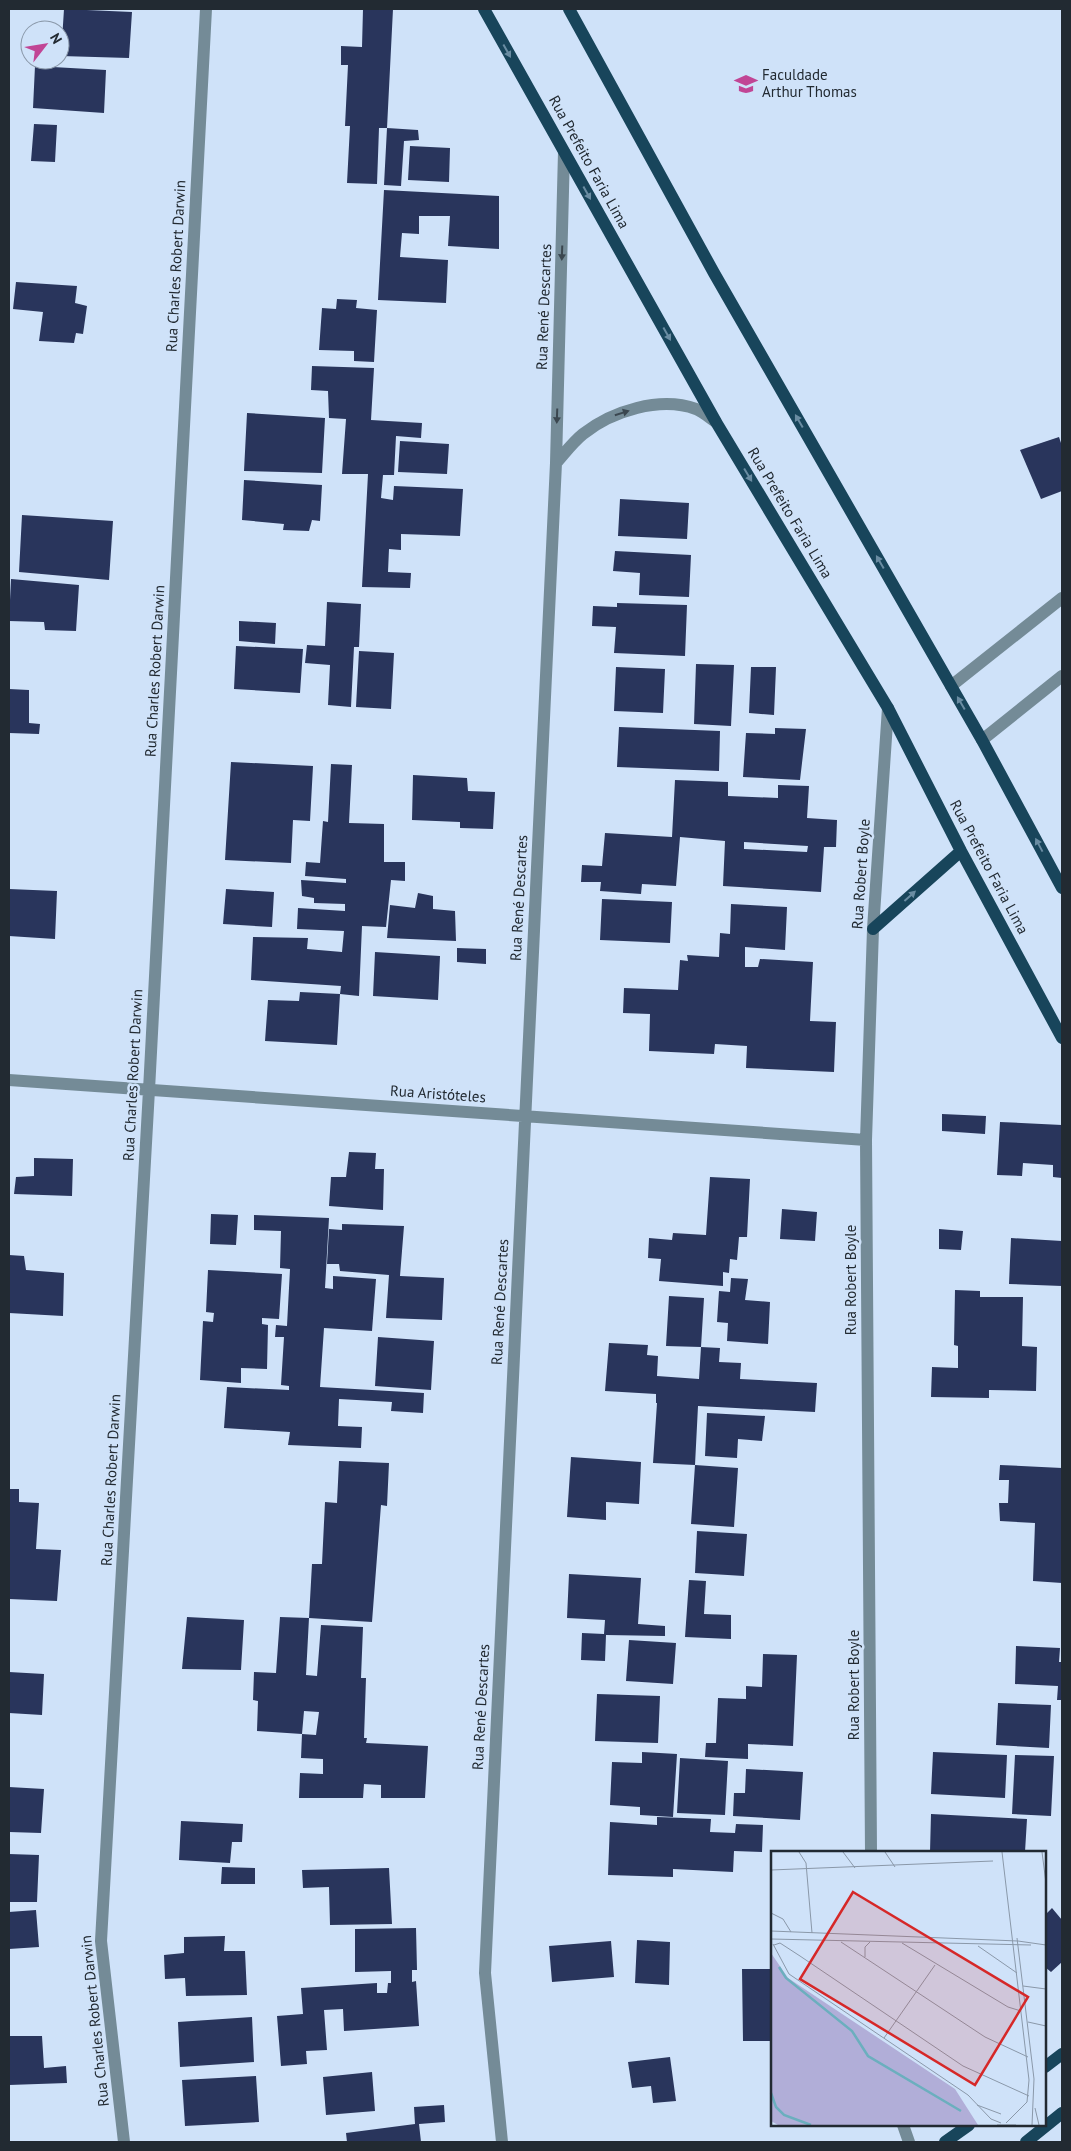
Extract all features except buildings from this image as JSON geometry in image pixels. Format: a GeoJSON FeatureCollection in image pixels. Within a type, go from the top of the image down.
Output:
{"type":"FeatureCollection","features":[{"type":"Feature","properties":{"kind":"main road","name":"Rua Prefeito Faria Lima"},"geometry":{"type":"LineString","coordinates":[[484,9],[716,422],[888,708],[961,851],[1062,1038]]}},
{"type":"Feature","properties":{"kind":"main road"},"geometry":{"type":"LineString","coordinates":[[569,9],[714,272],[952,686],[1062,888]]}},
{"type":"Feature","properties":{"kind":"main road"},"geometry":{"type":"LineString","coordinates":[[873,929],[961,851]]}},
{"type":"Feature","properties":{"kind":"main road"},"geometry":{"type":"LineString","coordinates":[[1046,2066],[1062,2054]]}},
{"type":"Feature","properties":{"kind":"main road"},"geometry":{"type":"LineString","coordinates":[[1046,2126],[1062,2113]]}},
{"type":"Feature","properties":{"kind":"main road"},"geometry":{"type":"LineString","coordinates":[[945,2142],[967,2126]]}},
{"type":"Feature","properties":{"kind":"main road"},"geometry":{"type":"LineString","coordinates":[[1026,2142],[1046,2126]]}},
{"type":"Feature","properties":{"kind":"street","name":"Rua Charles Robert Darwin"},"geometry":{"type":"LineString","coordinates":[[124,2142],[101,1941],[149,1090],[206,9]]}},
{"type":"Feature","properties":{"kind":"street","name":"Rua René Descartes"},"geometry":{"type":"LineString","coordinates":[[502,2142],[485,1973],[556,463],[564,152]]}},
{"type":"Feature","properties":{"kind":"street"},"geometry":{"type":"LineString","coordinates":[[556,463],[582,435],[595,426],[609,417],[641,408],[674,404],[697,410],[716,422]]}},
{"type":"Feature","properties":{"kind":"street"},"geometry":{"type":"LineString","coordinates":[[952,686],[1062,598]]}},
{"type":"Feature","properties":{"kind":"street"},"geometry":{"type":"LineString","coordinates":[[982,740],[1062,676]]}},
{"type":"Feature","properties":{"kind":"street","name":"Rua Robert Boyle"},"geometry":{"type":"LineString","coordinates":[[871,1851],[866,1140],[873,929],[888,708]]}},
{"type":"Feature","properties":{"kind":"street","name":"Rua Aristóteles"},"geometry":{"type":"LineString","coordinates":[[9,1080],[866,1140]]}},
{"type":"Feature","properties":{"kind":"street"},"geometry":{"type":"LineString","coordinates":[[903,2126],[908,2142]]}},
{"type":"Feature","properties":{"kind":"place","name":"Faculdade Arthur Thomas"},"geometry":{"type":"Point","coordinates":[746,84]}}]}
